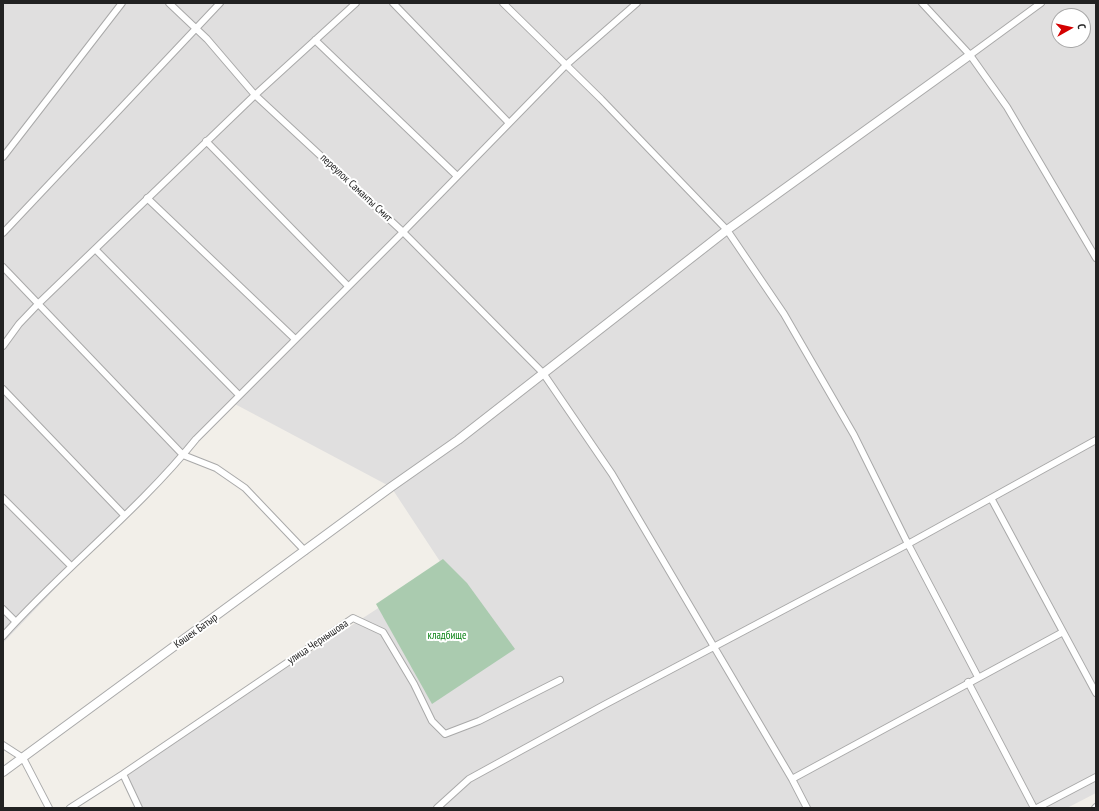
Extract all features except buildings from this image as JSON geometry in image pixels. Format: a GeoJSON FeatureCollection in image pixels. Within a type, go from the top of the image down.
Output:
{"type":"FeatureCollection","features":[{"type":"Feature","properties":{"kind":"street"},"geometry":{"type":"LineString","coordinates":[[3,157],[122,3]]}},
{"type":"Feature","properties":{"kind":"street","name":"переулок Саманты Смит"},"geometry":{"type":"LineString","coordinates":[[169,3],[196,28],[255,95],[403,232],[543,373],[612,474],[792,779],[807,808]]}},
{"type":"Feature","properties":{"kind":"street"},"geometry":{"type":"LineString","coordinates":[[3,232],[220,3]]}},
{"type":"Feature","properties":{"kind":"street"},"geometry":{"type":"LineString","coordinates":[[3,346],[19,324],[39,303],[147,198],[255,95],[356,3]]}},
{"type":"Feature","properties":{"kind":"street"},"geometry":{"type":"LineString","coordinates":[[393,3],[510,123]]}},
{"type":"Feature","properties":{"kind":"street"},"geometry":{"type":"LineString","coordinates":[[503,3],[728,230],[784,314],[854,435],[908,544],[978,677]]}},
{"type":"Feature","properties":{"kind":"street"},"geometry":{"type":"LineString","coordinates":[[3,636],[71,566],[124,515],[183,455],[196,439],[403,232],[566,65],[637,3]]}},
{"type":"Feature","properties":{"kind":"street"},"geometry":{"type":"LineString","coordinates":[[922,3],[970,55],[1024,133],[1096,258]]}},
{"type":"Feature","properties":{"kind":"street"},"geometry":{"type":"LineString","coordinates":[[970,55],[1041,3]]}},
{"type":"Feature","properties":{"kind":"street"},"geometry":{"type":"LineString","coordinates":[[315,40],[457,176]]}},
{"type":"Feature","properties":{"kind":"street","name":"Көшек Батыр"},"geometry":{"type":"LineString","coordinates":[[3,772],[458,440],[728,230],[970,55]]}},
{"type":"Feature","properties":{"kind":"street"},"geometry":{"type":"LineString","coordinates":[[206,141],[348,286]]}},
{"type":"Feature","properties":{"kind":"street"},"geometry":{"type":"LineString","coordinates":[[147,198],[295,339]]}},
{"type":"Feature","properties":{"kind":"street"},"geometry":{"type":"LineString","coordinates":[[95,249],[240,395]]}},
{"type":"Feature","properties":{"kind":"street"},"geometry":{"type":"LineString","coordinates":[[3,267],[183,455],[216,468],[245,488],[305,551]]}},
{"type":"Feature","properties":{"kind":"street"},"geometry":{"type":"LineString","coordinates":[[3,389],[124,515]]}},
{"type":"Feature","properties":{"kind":"street"},"geometry":{"type":"LineString","coordinates":[[437,808],[469,779],[713,647],[908,544],[1096,440]]}},
{"type":"Feature","properties":{"kind":"street"},"geometry":{"type":"LineString","coordinates":[[3,498],[71,566]]}},
{"type":"Feature","properties":{"kind":"street"},"geometry":{"type":"LineString","coordinates":[[991,498],[1096,693]]}},
{"type":"Feature","properties":{"kind":"street"},"geometry":{"type":"LineString","coordinates":[[3,609],[16,622]]}},
{"type":"Feature","properties":{"kind":"street","name":"улица Чернышова"},"geometry":{"type":"LineString","coordinates":[[70,808],[123,774],[353,618],[383,632],[414,684],[432,721],[444,734],[479,721],[560,680]]}},
{"type":"Feature","properties":{"kind":"street"},"geometry":{"type":"LineString","coordinates":[[792,779],[968,682],[1063,632]]}},
{"type":"Feature","properties":{"kind":"street"},"geometry":{"type":"LineString","coordinates":[[968,682],[1034,808]]}},
{"type":"Feature","properties":{"kind":"street"},"geometry":{"type":"LineString","coordinates":[[3,745],[23,758],[49,808]]}},
{"type":"Feature","properties":{"kind":"street"},"geometry":{"type":"LineString","coordinates":[[123,774],[139,808]]}},
{"type":"Feature","properties":{"kind":"street"},"geometry":{"type":"LineString","coordinates":[[1037,808],[1096,777]]}},
{"type":"Feature","properties":{"kind":"shaded area"},"geometry":{"type":"Polygon","coordinates":[[[3,3],[1096,3],[1096,793],[1067,808],[139,808],[123,774],[443,566],[391,487],[233,403],[3,643],[3,3]]]}},
{"type":"Feature","properties":{"kind":"green space","name":"кладбище"},"geometry":{"type":"Polygon","coordinates":[[[443,559],[467,583],[515,649],[432,704],[376,604],[443,559]]]}}]}
